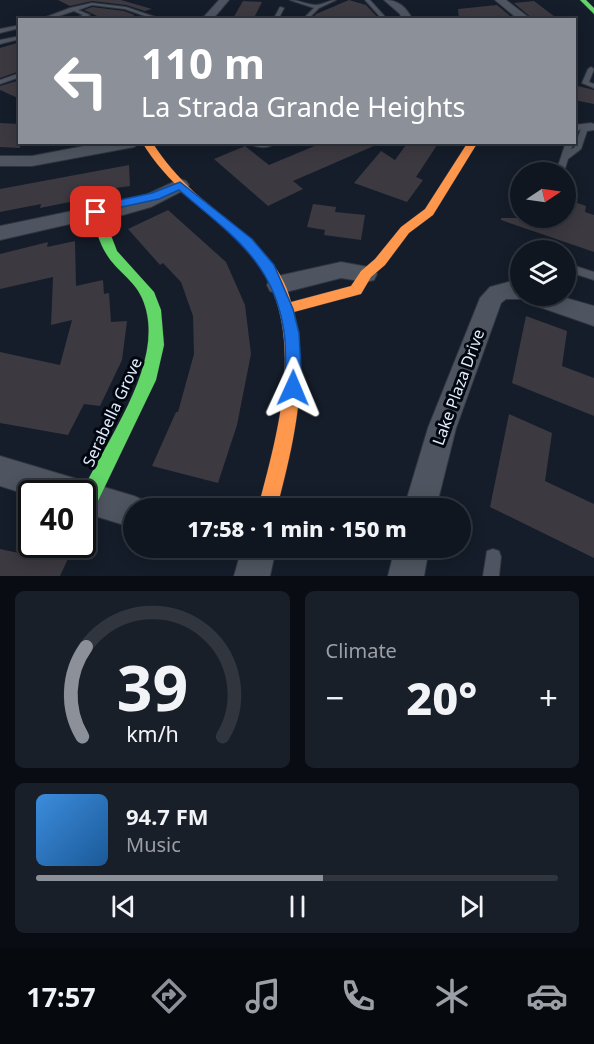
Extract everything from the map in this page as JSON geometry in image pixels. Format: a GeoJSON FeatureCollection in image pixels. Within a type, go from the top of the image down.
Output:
{"type":"FeatureCollection","features":[{"type":"Feature","properties":{"kind":"street"},"geometry":{"type":"LineString","coordinates":[[208,18],[224,0]]}},
{"type":"Feature","properties":{"kind":"street"},"geometry":{"type":"LineString","coordinates":[[389,0],[404,12],[407,18]]}},
{"type":"Feature","properties":{"kind":"street"},"geometry":{"type":"LineString","coordinates":[[500,0],[524,18]]}},
{"type":"Feature","properties":{"kind":"street"},"geometry":{"type":"LineString","coordinates":[[583,0],[594,12]]}},
{"type":"Feature","properties":{"kind":"street"},"geometry":{"type":"LineString","coordinates":[[0,161],[32,161],[123,144]]}},
{"type":"Feature","properties":{"kind":"street"},"geometry":{"type":"LineString","coordinates":[[148,144],[159,164],[180,186],[261,256],[278,285],[292,333],[293,388],[270,498]]}},
{"type":"Feature","properties":{"kind":"street"},"geometry":{"type":"LineString","coordinates":[[286,309],[356,290],[366,274],[380,262],[405,230],[429,212],[472,144]]}},
{"type":"Feature","properties":{"kind":"street"},"geometry":{"type":"LineString","coordinates":[[0,233],[96,212],[116,211],[144,203],[180,186]]}},
{"type":"Feature","properties":{"kind":"street","name":"Serabella Grove"},"geometry":{"type":"LineString","coordinates":[[91,480],[150,377],[157,352],[158,337],[153,304],[139,280],[116,257],[108,245],[96,212]]}},
{"type":"Feature","properties":{"kind":"street"},"geometry":{"type":"LineString","coordinates":[[278,285],[341,270],[366,274]]}},
{"type":"Feature","properties":{"kind":"street","name":"Lake Plaza Drive"},"geometry":{"type":"LineString","coordinates":[[423,498],[457,382],[491,298],[498,291],[510,289]]}},
{"type":"Feature","properties":{"kind":"street","name":"Lake Plaza Drive"},"geometry":{"type":"LineString","coordinates":[[566,306],[594,316]]}},
{"type":"Feature","properties":{"kind":"street"},"geometry":{"type":"LineString","coordinates":[[0,471],[30,480]]}},
{"type":"Feature","properties":{"kind":"street"},"geometry":{"type":"LineString","coordinates":[[96,500],[123,509]]}},
{"type":"Feature","properties":{"kind":"street"},"geometry":{"type":"LineString","coordinates":[[406,576],[410,558]]}},
{"type":"Feature","properties":{"kind":"lane"},"geometry":{"type":"LineString","coordinates":[[294,0],[317,7]]}},
{"type":"Feature","properties":{"kind":"lane"},"geometry":{"type":"LineString","coordinates":[[306,18],[317,7],[334,0]]}},
{"type":"Feature","properties":{"kind":"lane"},"geometry":{"type":"LineString","coordinates":[[367,0],[384,18]]}},
{"type":"Feature","properties":{"kind":"lane"},"geometry":{"type":"LineString","coordinates":[[46,18],[87,4],[117,6],[156,18]]}},
{"type":"Feature","properties":{"kind":"lane"},"geometry":{"type":"LineString","coordinates":[[278,18],[282,8]]}},
{"type":"Feature","properties":{"kind":"lane"},"geometry":{"type":"LineString","coordinates":[[72,9],[88,15],[80,18]]}},
{"type":"Feature","properties":{"kind":"lane"},"geometry":{"type":"LineString","coordinates":[[0,31],[18,27]]}},
{"type":"Feature","properties":{"kind":"lane"},"geometry":{"type":"LineString","coordinates":[[10,29],[18,34]]}},
{"type":"Feature","properties":{"kind":"lane"},"geometry":{"type":"LineString","coordinates":[[0,42],[18,36]]}},
{"type":"Feature","properties":{"kind":"lane"},"geometry":{"type":"LineString","coordinates":[[591,69],[585,83],[594,86]]}},
{"type":"Feature","properties":{"kind":"lane"},"geometry":{"type":"LineString","coordinates":[[0,82],[18,76]]}},
{"type":"Feature","properties":{"kind":"lane"},"geometry":{"type":"LineString","coordinates":[[576,130],[582,125],[594,127]]}},
{"type":"Feature","properties":{"kind":"lane"},"geometry":{"type":"LineString","coordinates":[[566,157],[577,150],[584,129],[594,127]]}},
{"type":"Feature","properties":{"kind":"lane"},"geometry":{"type":"LineString","coordinates":[[564,162],[569,144]]}},
{"type":"Feature","properties":{"kind":"lane"},"geometry":{"type":"LineString","coordinates":[[576,270],[594,276]]}},
{"type":"Feature","properties":{"kind":"lane"},"geometry":{"type":"LineString","coordinates":[[490,576],[493,557]]}},
{"type":"Feature","properties":{"kind":"building"},"geometry":{"type":"Polygon","coordinates":[[[58,0],[121,0],[152,9],[145,11],[126,5],[92,1],[70,6],[58,0]]]}},
{"type":"Feature","properties":{"kind":"building"},"geometry":{"type":"Polygon","coordinates":[[[349,0],[366,5],[378,18],[313,18],[316,14],[349,0]]]}},
{"type":"Feature","properties":{"kind":"building"},"geometry":{"type":"Polygon","coordinates":[[[243,1],[262,2],[254,18],[233,18],[243,1]]]}},
{"type":"Feature","properties":{"kind":"building"},"geometry":{"type":"Polygon","coordinates":[[[534,1],[556,18],[532,18],[514,3],[534,1]]]}},
{"type":"Feature","properties":{"kind":"building"},"geometry":{"type":"Polygon","coordinates":[[[497,5],[513,18],[459,18],[458,9],[497,5]]]}},
{"type":"Feature","properties":{"kind":"building"},"geometry":{"type":"Polygon","coordinates":[[[92,7],[124,11],[135,15],[128,18],[102,18],[84,10],[92,7]]]}},
{"type":"Feature","properties":{"kind":"building"},"geometry":{"type":"Polygon","coordinates":[[[18,43],[18,72],[0,78],[0,48],[18,43]]]}},
{"type":"Feature","properties":{"kind":"building"},"geometry":{"type":"Polygon","coordinates":[[[18,81],[18,98],[0,90],[0,86],[18,81]]]}},
{"type":"Feature","properties":{"kind":"building"},"geometry":{"type":"Polygon","coordinates":[[[576,86],[594,90],[594,104],[576,100],[576,86]]]}},
{"type":"Feature","properties":{"kind":"building"},"geometry":{"type":"Polygon","coordinates":[[[0,123],[18,124],[20,148],[0,147],[0,123]]]}},
{"type":"Feature","properties":{"kind":"building"},"geometry":{"type":"Polygon","coordinates":[[[319,144],[378,144],[293,181],[303,189],[268,206],[214,159],[245,146],[269,165],[319,144]]]}},
{"type":"Feature","properties":{"kind":"building"},"geometry":{"type":"Polygon","coordinates":[[[407,144],[438,144],[416,177],[423,180],[407,202],[354,183],[381,151],[395,160],[407,144]]]}},
{"type":"Feature","properties":{"kind":"building"},"geometry":{"type":"Polygon","coordinates":[[[129,165],[130,186],[109,189],[109,194],[40,208],[41,204],[0,212],[0,189],[129,165]]]}},
{"type":"Feature","properties":{"kind":"building"},"geometry":{"type":"Polygon","coordinates":[[[576,202],[586,206],[585,212],[594,215],[594,252],[576,246],[576,240],[559,240],[524,228],[576,228],[576,202]]]}},
{"type":"Feature","properties":{"kind":"building"},"geometry":{"type":"Polygon","coordinates":[[[313,204],[336,207],[335,212],[365,215],[361,240],[324,235],[325,230],[307,227],[313,204]]]}},
{"type":"Feature","properties":{"kind":"building"},"geometry":{"type":"Polygon","coordinates":[[[168,210],[226,262],[245,305],[251,354],[237,425],[218,483],[152,466],[176,412],[178,412],[194,354],[193,316],[181,282],[163,263],[160,265],[128,229],[168,210]]]}},
{"type":"Feature","properties":{"kind":"building"},"geometry":{"type":"Polygon","coordinates":[[[501,218],[510,218],[510,223],[501,220],[501,218]]]}},
{"type":"Feature","properties":{"kind":"building"},"geometry":{"type":"Polygon","coordinates":[[[75,241],[76,286],[103,280],[104,294],[109,293],[111,322],[127,321],[122,360],[100,406],[84,404],[68,435],[0,423],[0,352],[60,365],[72,320],[51,325],[53,277],[0,289],[0,254],[48,242],[47,247],[75,241]]]}},
{"type":"Feature","properties":{"kind":"building"},"geometry":{"type":"Polygon","coordinates":[[[526,316],[567,331],[562,366],[594,378],[594,416],[512,383],[526,316]]]}},
{"type":"Feature","properties":{"kind":"building"},"geometry":{"type":"Polygon","coordinates":[[[509,414],[552,433],[545,481],[594,504],[594,558],[490,507],[509,414]]]}},
{"type":"Feature","properties":{"kind":"building"},"geometry":{"type":"Polygon","coordinates":[[[0,549],[18,553],[18,558],[68,558],[60,576],[0,576],[0,549]]]}},
{"type":"Feature","properties":{"kind":"traffic: fast"},"geometry":{"type":"LineString","coordinates":[[583,0],[594,12]]}},
{"type":"Feature","properties":{"kind":"traffic: fast"},"geometry":{"type":"LineString","coordinates":[[96,212],[112,253],[147,292],[154,310],[157,345],[148,380],[96,484]]}},
{"type":"Feature","properties":{"kind":"traffic: slow"},"geometry":{"type":"LineString","coordinates":[[148,144],[166,170],[243,238],[268,266],[283,297],[291,331],[293,366],[284,439],[270,498]]}},
{"type":"Feature","properties":{"kind":"traffic: slow"},"geometry":{"type":"LineString","coordinates":[[286,309],[356,290],[366,274],[380,262],[405,230],[429,212],[472,144]]}},
{"type":"Feature","properties":{"kind":"route"},"geometry":{"type":"LineString","coordinates":[[96,212],[142,197],[155,196],[180,186],[248,243],[270,269],[286,309],[292,333],[293,388]]}}]}
